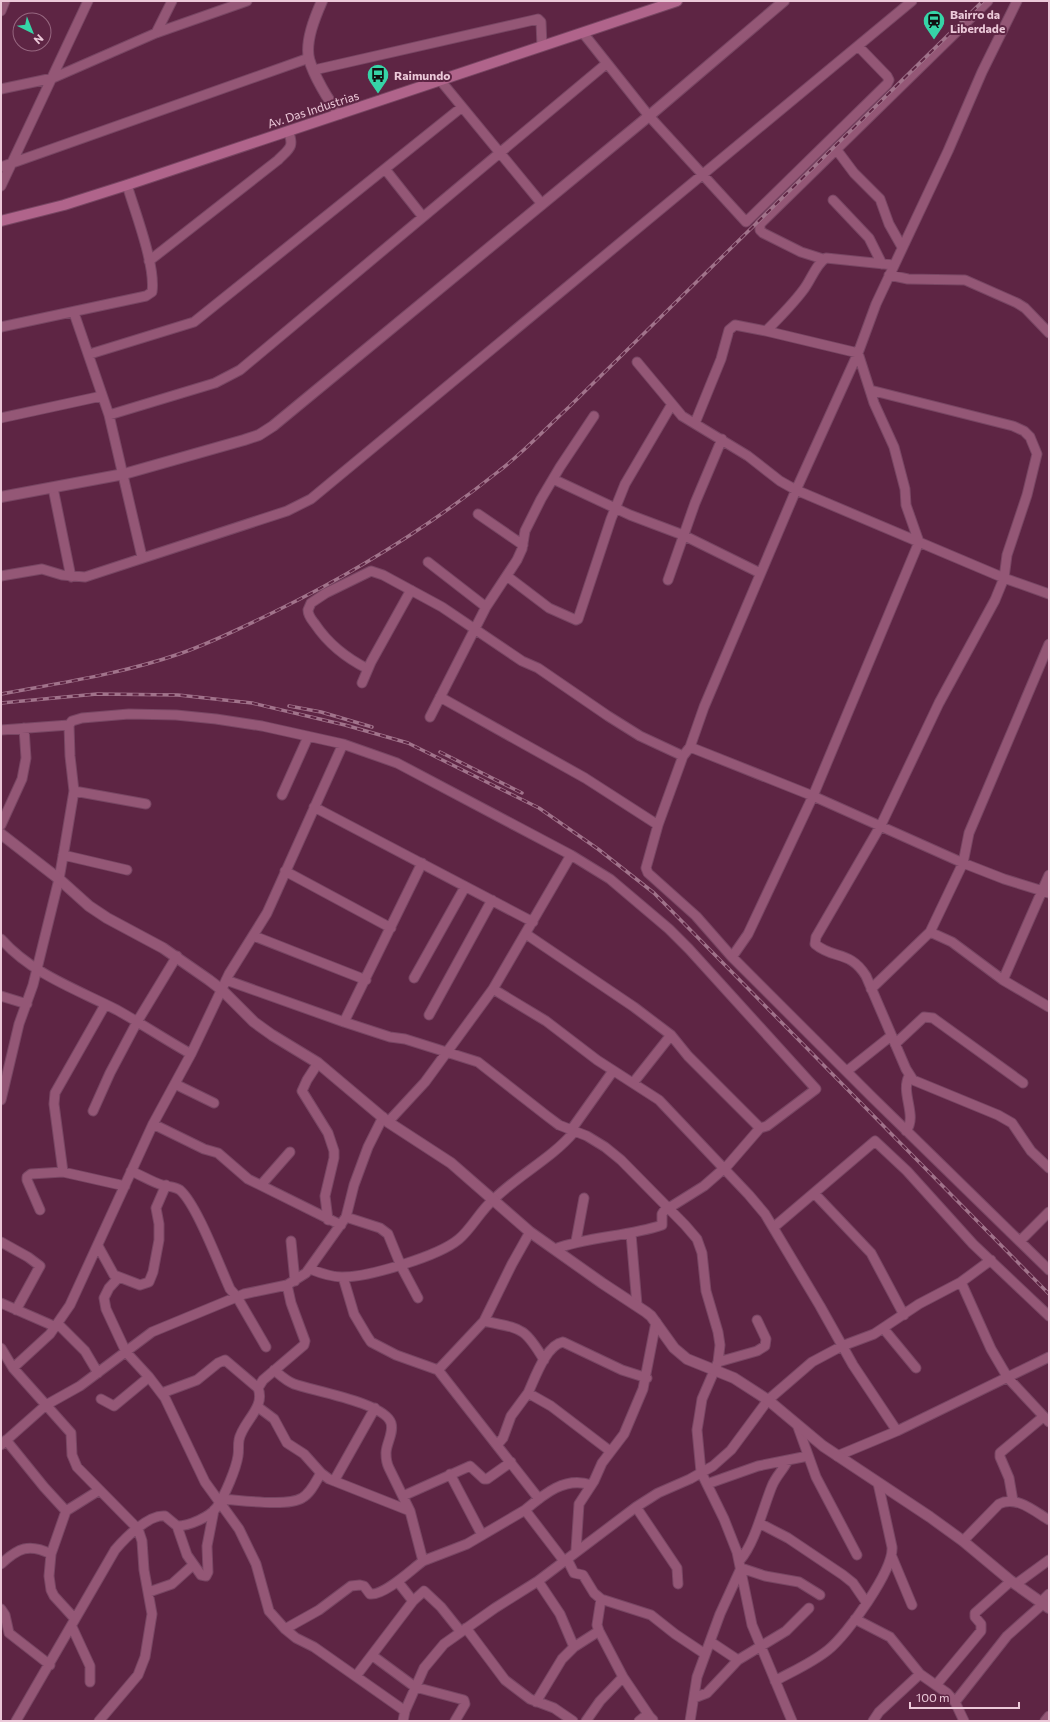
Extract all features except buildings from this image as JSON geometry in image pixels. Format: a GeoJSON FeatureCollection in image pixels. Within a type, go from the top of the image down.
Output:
{"type":"FeatureCollection","features":[{"type":"Feature","properties":{"kind":"main road","name":"Av. Das Industrias"},"geometry":{"type":"LineString","coordinates":[[1,221],[64,205],[583,33],[660,4],[677,1]]}},
{"type":"Feature","properties":{"kind":"street"},"geometry":{"type":"LineString","coordinates":[[1,11],[5,1]]}},
{"type":"Feature","properties":{"kind":"street"},"geometry":{"type":"LineString","coordinates":[[1,186],[88,1]]}},
{"type":"Feature","properties":{"kind":"street"},"geometry":{"type":"LineString","coordinates":[[156,33],[172,1]]}},
{"type":"Feature","properties":{"kind":"street"},"geometry":{"type":"LineString","coordinates":[[1,89],[53,78],[156,33],[247,1]]}},
{"type":"Feature","properties":{"kind":"street"},"geometry":{"type":"LineString","coordinates":[[322,1],[314,20],[309,44],[309,58],[331,104],[339,114]]}},
{"type":"Feature","properties":{"kind":"street"},"geometry":{"type":"LineString","coordinates":[[1,497],[124,474],[259,435],[273,426],[649,116],[784,1]]}},
{"type":"Feature","properties":{"kind":"street"},"geometry":{"type":"LineString","coordinates":[[1,576],[42,569],[71,577],[85,577],[142,557],[188,545],[280,514],[311,499],[703,176],[912,1]]}},
{"type":"Feature","properties":{"kind":"street"},"geometry":{"type":"LineString","coordinates":[[894,265],[831,258],[823,259],[801,252],[763,233],[760,230],[760,224],[988,1]]}},
{"type":"Feature","properties":{"kind":"street"},"geometry":{"type":"LineString","coordinates":[[1017,1],[982,72],[948,151],[889,275],[858,353],[760,574],[704,707],[690,747],[682,756],[658,825],[646,868],[648,873],[696,916],[732,957],[906,1131],[1049,1270]]}},
{"type":"Feature","properties":{"kind":"street"},"geometry":{"type":"LineString","coordinates":[[314,70],[538,20],[541,22],[542,46]]}},
{"type":"Feature","properties":{"kind":"street"},"geometry":{"type":"LineString","coordinates":[[583,33],[606,64],[649,116],[744,221],[749,221],[887,84],[889,80],[887,76],[858,46]]}},
{"type":"Feature","properties":{"kind":"street"},"geometry":{"type":"LineString","coordinates":[[1,167],[309,58]]}},
{"type":"Feature","properties":{"kind":"street"},"geometry":{"type":"LineString","coordinates":[[109,414],[215,383],[230,376],[257,357],[606,64]]}},
{"type":"Feature","properties":{"kind":"street"},"geometry":{"type":"LineString","coordinates":[[440,80],[542,204]]}},
{"type":"Feature","properties":{"kind":"street"},"geometry":{"type":"LineString","coordinates":[[90,354],[194,322],[462,107]]}},
{"type":"Feature","properties":{"kind":"street"},"geometry":{"type":"LineString","coordinates":[[149,261],[278,160],[290,148],[292,141],[288,131]]}},
{"type":"Feature","properties":{"kind":"street"},"geometry":{"type":"LineString","coordinates":[[836,149],[854,173],[880,199],[889,224],[902,247]]}},
{"type":"Feature","properties":{"kind":"street"},"geometry":{"type":"LineString","coordinates":[[385,169],[424,217]]}},
{"type":"Feature","properties":{"kind":"street"},"geometry":{"type":"LineString","coordinates":[[1,328],[146,296],[152,292],[153,283],[149,261],[127,184]]}},
{"type":"Feature","properties":{"kind":"street"},"geometry":{"type":"LineString","coordinates":[[833,200],[869,238],[882,264]]}},
{"type":"Feature","properties":{"kind":"street"},"geometry":{"type":"LineString","coordinates":[[766,331],[804,290],[823,259]]}},
{"type":"Feature","properties":{"kind":"street"},"geometry":{"type":"LineString","coordinates":[[889,275],[912,279],[965,280],[1025,308],[1049,333]]}},
{"type":"Feature","properties":{"kind":"street"},"geometry":{"type":"LineString","coordinates":[[74,313],[90,354],[102,396],[109,414],[142,557]]}},
{"type":"Feature","properties":{"kind":"street"},"geometry":{"type":"LineString","coordinates":[[695,423],[721,359],[729,330],[735,326],[766,331],[858,353]]}},
{"type":"Feature","properties":{"kind":"street"},"geometry":{"type":"LineString","coordinates":[[732,957],[748,934],[813,796],[919,542],[906,505],[905,489],[894,447],[870,390],[858,353]]}},
{"type":"Feature","properties":{"kind":"street"},"geometry":{"type":"LineString","coordinates":[[637,362],[678,412],[748,456],[780,481],[796,490],[1004,578],[1049,594]]}},
{"type":"Feature","properties":{"kind":"street"},"geometry":{"type":"LineString","coordinates":[[870,390],[990,419],[1024,431],[1030,437],[1036,448],[1036,466],[1007,555],[1004,578],[995,600],[939,703],[881,825],[814,942],[826,951],[853,960],[860,966],[909,1076],[923,1085],[998,1115],[1012,1124],[1031,1151],[1049,1168]]}},
{"type":"Feature","properties":{"kind":"street"},"geometry":{"type":"LineString","coordinates":[[1,418],[102,396]]}},
{"type":"Feature","properties":{"kind":"street"},"geometry":{"type":"LineString","coordinates":[[507,576],[549,608],[576,620],[578,619],[615,508],[625,484],[672,404]]}},
{"type":"Feature","properties":{"kind":"street"},"geometry":{"type":"LineString","coordinates":[[430,717],[486,607],[517,560],[523,545],[525,531],[553,479],[594,416]]}},
{"type":"Feature","properties":{"kind":"street"},"geometry":{"type":"LineString","coordinates":[[668,580],[683,535],[722,439]]}},
{"type":"Feature","properties":{"kind":"street"},"geometry":{"type":"LineString","coordinates":[[553,479],[615,508],[683,535],[760,574]]}},
{"type":"Feature","properties":{"kind":"street"},"geometry":{"type":"LineString","coordinates":[[53,488],[71,577]]}},
{"type":"Feature","properties":{"kind":"street"},"geometry":{"type":"LineString","coordinates":[[478,514],[523,545]]}},
{"type":"Feature","properties":{"kind":"street"},"geometry":{"type":"LineString","coordinates":[[428,562],[486,607]]}},
{"type":"Feature","properties":{"kind":"street"},"geometry":{"type":"LineString","coordinates":[[368,669],[347,657],[330,644],[308,614],[309,605],[326,593],[371,570],[383,575],[442,608],[522,661],[538,668],[640,736],[682,756]]}},
{"type":"Feature","properties":{"kind":"street"},"geometry":{"type":"LineString","coordinates":[[362,683],[368,669],[411,590]]}},
{"type":"Feature","properties":{"kind":"street"},"geometry":{"type":"LineString","coordinates":[[871,989],[930,932],[963,863],[969,833],[1049,644]]}},
{"type":"Feature","properties":{"kind":"street"},"geometry":{"type":"LineString","coordinates":[[440,697],[473,717],[505,732],[579,774],[658,825]]}},
{"type":"Feature","properties":{"kind":"street"},"geometry":{"type":"LineString","coordinates":[[1,730],[69,725],[72,721],[90,717],[129,714],[176,715],[262,726],[342,744],[397,763],[571,855],[610,880],[669,929],[816,1087],[816,1089],[767,1126],[760,1128],[724,1168],[695,1193],[662,1212],[662,1225],[631,1234],[576,1241],[555,1248]]}},
{"type":"Feature","properties":{"kind":"street"},"geometry":{"type":"LineString","coordinates":[[1,1100],[59,879],[74,791],[70,756],[69,725]]}},
{"type":"Feature","properties":{"kind":"street"},"geometry":{"type":"LineString","coordinates":[[1,825],[22,779],[26,758],[24,728]]}},
{"type":"Feature","properties":{"kind":"street"},"geometry":{"type":"LineString","coordinates":[[282,795],[308,737]]}},
{"type":"Feature","properties":{"kind":"street"},"geometry":{"type":"LineString","coordinates":[[13,1368],[57,1325],[70,1305],[153,1124],[191,1054],[235,963],[254,936],[267,913],[342,744]]}},
{"type":"Feature","properties":{"kind":"street"},"geometry":{"type":"LineString","coordinates":[[690,747],[813,796],[881,825],[963,863],[1004,879],[1046,891]]}},
{"type":"Feature","properties":{"kind":"street"},"geometry":{"type":"LineString","coordinates":[[74,791],[146,804]]}},
{"type":"Feature","properties":{"kind":"street"},"geometry":{"type":"LineString","coordinates":[[314,807],[533,922]]}},
{"type":"Feature","properties":{"kind":"street"},"geometry":{"type":"LineString","coordinates":[[1,834],[59,879],[89,906],[107,918],[177,956],[222,990],[260,1026],[318,1063],[385,1120],[451,1163],[530,1232],[651,1316],[674,1348],[687,1359],[716,1366],[768,1400],[798,1427],[837,1456],[903,1498],[963,1541],[1046,1606]]}},
{"type":"Feature","properties":{"kind":"street"},"geometry":{"type":"LineString","coordinates":[[63,855],[127,870]]}},
{"type":"Feature","properties":{"kind":"street"},"geometry":{"type":"LineString","coordinates":[[66,1511],[4,1442],[46,1406],[98,1373],[152,1332],[254,1290],[291,1283],[310,1269],[343,1221],[358,1173],[385,1120],[425,1082],[493,989],[571,855]]}},
{"type":"Feature","properties":{"kind":"street"},"geometry":{"type":"LineString","coordinates":[[344,1022],[366,980],[422,863]]}},
{"type":"Feature","properties":{"kind":"street"},"geometry":{"type":"LineString","coordinates":[[285,871],[391,928]]}},
{"type":"Feature","properties":{"kind":"street"},"geometry":{"type":"LineString","coordinates":[[1003,980],[1046,891],[1049,875]]}},
{"type":"Feature","properties":{"kind":"street"},"geometry":{"type":"LineString","coordinates":[[414,978],[465,886]]}},
{"type":"Feature","properties":{"kind":"street"},"geometry":{"type":"LineString","coordinates":[[429,1015],[492,900]]}},
{"type":"Feature","properties":{"kind":"street"},"geometry":{"type":"LineString","coordinates":[[930,932],[952,942],[1003,980],[1049,1007]]}},
{"type":"Feature","properties":{"kind":"street"},"geometry":{"type":"LineString","coordinates":[[526,934],[634,1007],[672,1035],[688,1056],[760,1128]]}},
{"type":"Feature","properties":{"kind":"street"},"geometry":{"type":"LineString","coordinates":[[254,936],[366,980]]}},
{"type":"Feature","properties":{"kind":"street"},"geometry":{"type":"LineString","coordinates":[[1,939],[13,952],[36,971],[137,1022],[191,1054]]}},
{"type":"Feature","properties":{"kind":"street"},"geometry":{"type":"LineString","coordinates":[[93,1111],[110,1073],[137,1022],[177,956]]}},
{"type":"Feature","properties":{"kind":"street"},"geometry":{"type":"LineString","coordinates":[[226,980],[344,1022],[478,1062],[547,1116],[573,1131],[587,1136],[621,1160],[685,1225],[700,1246],[706,1290],[718,1332],[720,1346],[716,1366],[702,1399],[697,1430],[701,1472],[724,1519],[740,1564],[752,1625],[792,1721]]}},
{"type":"Feature","properties":{"kind":"street"},"geometry":{"type":"LineString","coordinates":[[493,989],[546,1021],[613,1071],[659,1100],[724,1168],[765,1214],[774,1227],[842,1346],[897,1431]]}},
{"type":"Feature","properties":{"kind":"street"},"geometry":{"type":"LineString","coordinates":[[1,996],[27,1004]]}},
{"type":"Feature","properties":{"kind":"street"},"geometry":{"type":"LineString","coordinates":[[62,1172],[54,1104],[55,1093],[105,1005]]}},
{"type":"Feature","properties":{"kind":"street"},"geometry":{"type":"LineString","coordinates":[[847,1071],[924,1017],[934,1018],[1023,1083]]}},
{"type":"Feature","properties":{"kind":"street"},"geometry":{"type":"LineString","coordinates":[[633,1083],[672,1035]]}},
{"type":"Feature","properties":{"kind":"street"},"geometry":{"type":"LineString","coordinates":[[318,1063],[302,1091],[328,1133],[334,1151],[334,1158],[325,1196],[328,1220]]}},
{"type":"Feature","properties":{"kind":"street"},"geometry":{"type":"LineString","coordinates":[[310,1269],[332,1276],[343,1277],[401,1266],[458,1240],[493,1200],[541,1162],[573,1131],[613,1071]]}},
{"type":"Feature","properties":{"kind":"street"},"geometry":{"type":"LineString","coordinates":[[906,1131],[911,1124],[906,1087],[909,1076]]}},
{"type":"Feature","properties":{"kind":"street"},"geometry":{"type":"LineString","coordinates":[[175,1084],[214,1103]]}},
{"type":"Feature","properties":{"kind":"street"},"geometry":{"type":"LineString","coordinates":[[153,1124],[204,1149],[218,1153],[248,1179],[328,1220],[343,1221],[384,1230],[393,1244],[401,1266],[418,1298]]}},
{"type":"Feature","properties":{"kind":"street"},"geometry":{"type":"LineString","coordinates":[[774,1227],[875,1141],[906,1171],[973,1244],[1049,1316]]}},
{"type":"Feature","properties":{"kind":"street"},"geometry":{"type":"LineString","coordinates":[[261,1185],[290,1152]]}},
{"type":"Feature","properties":{"kind":"street"},"geometry":{"type":"LineString","coordinates":[[131,1171],[179,1189],[196,1217],[230,1289],[237,1297],[266,1347]]}},
{"type":"Feature","properties":{"kind":"street"},"geometry":{"type":"LineString","coordinates":[[40,1210],[28,1185],[27,1177],[31,1174],[62,1172],[125,1186]]}},
{"type":"Feature","properties":{"kind":"street"},"geometry":{"type":"LineString","coordinates":[[98,1246],[110,1269],[119,1277],[140,1285],[149,1282],[152,1276],[159,1240],[160,1224],[156,1208],[166,1185]]}},
{"type":"Feature","properties":{"kind":"street"},"geometry":{"type":"LineString","coordinates":[[814,1193],[871,1253],[904,1314]]}},
{"type":"Feature","properties":{"kind":"street"},"geometry":{"type":"LineString","coordinates":[[576,1241],[584,1198]]}},
{"type":"Feature","properties":{"kind":"street"},"geometry":{"type":"LineString","coordinates":[[1020,1241],[1049,1212]]}},
{"type":"Feature","properties":{"kind":"street"},"geometry":{"type":"LineString","coordinates":[[438,1370],[484,1321],[512,1264],[530,1232]]}},
{"type":"Feature","properties":{"kind":"street"},"geometry":{"type":"LineString","coordinates":[[631,1234],[637,1306]]}},
{"type":"Feature","properties":{"kind":"street"},"geometry":{"type":"LineString","coordinates":[[258,1388],[263,1380],[305,1343],[291,1303],[291,1241]]}},
{"type":"Feature","properties":{"kind":"street"},"geometry":{"type":"LineString","coordinates":[[1,1242],[28,1257],[40,1266],[16,1310]]}},
{"type":"Feature","properties":{"kind":"street"},"geometry":{"type":"LineString","coordinates":[[403,1721],[405,1711],[424,1668],[432,1656],[444,1644],[494,1608],[538,1581],[566,1560],[576,1550],[636,1507],[658,1493],[713,1466],[731,1450],[768,1400],[812,1362],[842,1346],[883,1328],[904,1314],[961,1282],[990,1260]]}},
{"type":"Feature","properties":{"kind":"street"},"geometry":{"type":"LineString","coordinates":[[119,1277],[109,1288],[104,1298],[106,1309],[126,1352],[162,1393],[205,1482],[221,1500],[239,1529],[256,1564],[269,1611],[285,1629],[296,1638],[314,1647],[405,1711]]}},
{"type":"Feature","properties":{"kind":"street"},"geometry":{"type":"LineString","coordinates":[[343,1277],[354,1314],[371,1342],[396,1355],[438,1370],[539,1499]]}},
{"type":"Feature","properties":{"kind":"street"},"geometry":{"type":"LineString","coordinates":[[961,1282],[991,1349],[1008,1378],[1046,1420],[1000,1452],[1000,1457],[1009,1478],[1013,1501]]}},
{"type":"Feature","properties":{"kind":"street"},"geometry":{"type":"LineString","coordinates":[[1,1303],[57,1325],[85,1351],[98,1373]]}},
{"type":"Feature","properties":{"kind":"street"},"geometry":{"type":"LineString","coordinates":[[716,1366],[757,1351],[765,1346],[766,1338],[756,1320]]}},
{"type":"Feature","properties":{"kind":"street"},"geometry":{"type":"LineString","coordinates":[[484,1321],[520,1329],[533,1342],[544,1360]]}},
{"type":"Feature","properties":{"kind":"street"},"geometry":{"type":"LineString","coordinates":[[576,1550],[579,1504],[591,1485],[602,1462],[624,1434],[647,1378],[656,1322]]}},
{"type":"Feature","properties":{"kind":"street"},"geometry":{"type":"LineString","coordinates":[[883,1328],[916,1368]]}},
{"type":"Feature","properties":{"kind":"street"},"geometry":{"type":"LineString","coordinates":[[497,1445],[503,1438],[511,1416],[528,1393],[544,1360],[552,1348],[563,1342],[622,1370],[647,1378]]}},
{"type":"Feature","properties":{"kind":"street"},"geometry":{"type":"LineString","coordinates":[[1,1348],[13,1368],[71,1433],[72,1455],[77,1467],[138,1529],[142,1541],[144,1570],[152,1614],[145,1657],[141,1669],[99,1721]]}},
{"type":"Feature","properties":{"kind":"street"},"geometry":{"type":"LineString","coordinates":[[837,1456],[897,1431],[1049,1357]]}},
{"type":"Feature","properties":{"kind":"street"},"geometry":{"type":"LineString","coordinates":[[162,1393],[197,1380],[218,1363],[225,1360],[258,1388],[260,1394],[258,1407],[238,1441],[238,1457],[221,1500],[214,1510],[190,1524],[177,1526]]}},
{"type":"Feature","properties":{"kind":"street"},"geometry":{"type":"LineString","coordinates":[[274,1370],[294,1384],[348,1400],[360,1401],[375,1408],[389,1419],[391,1428],[386,1453],[387,1461],[410,1511],[423,1561]]}},
{"type":"Feature","properties":{"kind":"street"},"geometry":{"type":"LineString","coordinates":[[101,1399],[114,1406],[149,1377]]}},
{"type":"Feature","properties":{"kind":"street"},"geometry":{"type":"LineString","coordinates":[[528,1393],[551,1406],[610,1451]]}},
{"type":"Feature","properties":{"kind":"street"},"geometry":{"type":"LineString","coordinates":[[258,1407],[274,1419],[286,1443],[304,1454],[321,1473],[334,1481],[410,1511]]}},
{"type":"Feature","properties":{"kind":"street"},"geometry":{"type":"LineString","coordinates":[[334,1481],[375,1408]]}},
{"type":"Feature","properties":{"kind":"street"},"geometry":{"type":"LineString","coordinates":[[798,1427],[816,1477],[857,1555]]}},
{"type":"Feature","properties":{"kind":"street"},"geometry":{"type":"LineString","coordinates":[[707,1484],[758,1466],[808,1456]]}},
{"type":"Feature","properties":{"kind":"street"},"geometry":{"type":"LineString","coordinates":[[690,1721],[697,1677],[720,1614],[740,1564],[759,1523],[774,1482],[788,1460]]}},
{"type":"Feature","properties":{"kind":"street"},"geometry":{"type":"LineString","coordinates":[[404,1496],[470,1466],[487,1479],[510,1462]]}},
{"type":"Feature","properties":{"kind":"street"},"geometry":{"type":"LineString","coordinates":[[221,1500],[296,1501],[307,1494],[321,1473]]}},
{"type":"Feature","properties":{"kind":"street"},"geometry":{"type":"LineString","coordinates":[[450,1474],[482,1535]]}},
{"type":"Feature","properties":{"kind":"street"},"geometry":{"type":"LineString","coordinates":[[285,1629],[319,1610],[351,1586],[364,1586],[370,1594],[374,1594],[398,1582],[423,1561],[454,1550],[482,1535],[526,1510],[558,1486],[580,1482],[591,1485]]}},
{"type":"Feature","properties":{"kind":"street"},"geometry":{"type":"LineString","coordinates":[[878,1483],[892,1547],[892,1557],[912,1605]]}},
{"type":"Feature","properties":{"kind":"street"},"geometry":{"type":"LineString","coordinates":[[90,1682],[90,1666],[74,1623],[54,1596],[51,1590],[49,1576],[51,1554],[66,1511],[98,1490]]}},
{"type":"Feature","properties":{"kind":"street"},"geometry":{"type":"LineString","coordinates":[[963,1541],[999,1504],[1005,1501],[1013,1501],[1049,1520]]}},
{"type":"Feature","properties":{"kind":"street"},"geometry":{"type":"LineString","coordinates":[[636,1507],[677,1568],[678,1584]]}},
{"type":"Feature","properties":{"kind":"street"},"geometry":{"type":"LineString","coordinates":[[16,1721],[50,1665],[115,1550],[124,1539],[150,1520],[160,1516],[165,1516],[177,1526],[187,1555],[201,1575],[206,1576],[208,1572],[208,1546],[214,1510]]}},
{"type":"Feature","properties":{"kind":"street"},"geometry":{"type":"LineString","coordinates":[[526,1510],[566,1560],[574,1573],[583,1575],[594,1593],[602,1600],[651,1615],[675,1634],[705,1654]]}},
{"type":"Feature","properties":{"kind":"street"},"geometry":{"type":"LineString","coordinates":[[759,1523],[788,1538],[843,1575],[852,1583],[866,1602]]}},
{"type":"Feature","properties":{"kind":"street"},"geometry":{"type":"LineString","coordinates":[[1,1564],[26,1548],[33,1547],[51,1554]]}},
{"type":"Feature","properties":{"kind":"street"},"geometry":{"type":"LineString","coordinates":[[775,1681],[811,1661],[828,1649],[845,1632],[879,1583],[892,1557]]}},
{"type":"Feature","properties":{"kind":"street"},"geometry":{"type":"LineString","coordinates":[[936,1685],[981,1631],[981,1624],[975,1616],[975,1613],[1014,1582],[1049,1560]]}},
{"type":"Feature","properties":{"kind":"street"},"geometry":{"type":"LineString","coordinates":[[149,1592],[172,1584],[193,1564]]}},
{"type":"Feature","properties":{"kind":"street"},"geometry":{"type":"LineString","coordinates":[[740,1564],[765,1576],[799,1582],[820,1595]]}},
{"type":"Feature","properties":{"kind":"street"},"geometry":{"type":"LineString","coordinates":[[538,1581],[560,1614],[574,1647]]}},
{"type":"Feature","properties":{"kind":"street"},"geometry":{"type":"LineString","coordinates":[[398,1582],[413,1601]]}},
{"type":"Feature","properties":{"kind":"street"},"geometry":{"type":"LineString","coordinates":[[356,1676],[373,1656],[413,1601],[420,1593],[427,1592],[464,1630],[498,1672],[518,1691],[536,1702],[554,1708],[573,1721]]}},
{"type":"Feature","properties":{"kind":"street"},"geometry":{"type":"LineString","coordinates":[[1046,1606],[1044,1599],[1049,1594]]}},
{"type":"Feature","properties":{"kind":"street"},"geometry":{"type":"LineString","coordinates":[[602,1600],[597,1625],[599,1631],[623,1677],[652,1719]]}},
{"type":"Feature","properties":{"kind":"street"},"geometry":{"type":"LineString","coordinates":[[955,1702],[1007,1636],[1046,1606]]}},
{"type":"Feature","properties":{"kind":"street"},"geometry":{"type":"LineString","coordinates":[[694,1698],[707,1693],[738,1660],[786,1631],[809,1608]]}},
{"type":"Feature","properties":{"kind":"street"},"geometry":{"type":"LineString","coordinates":[[1,1609],[6,1615],[9,1633],[50,1665]]}},
{"type":"Feature","properties":{"kind":"street"},"geometry":{"type":"LineString","coordinates":[[855,1619],[887,1634],[920,1674],[936,1685],[955,1702],[964,1721]]}},
{"type":"Feature","properties":{"kind":"street"},"geometry":{"type":"LineString","coordinates":[[536,1702],[562,1659],[574,1647],[599,1631]]}},
{"type":"Feature","properties":{"kind":"street"},"geometry":{"type":"LineString","coordinates":[[711,1642],[738,1660]]}},
{"type":"Feature","properties":{"kind":"street"},"geometry":{"type":"LineString","coordinates":[[373,1656],[415,1687],[464,1700],[465,1704],[455,1721]]}},
{"type":"Feature","properties":{"kind":"street"},"geometry":{"type":"LineString","coordinates":[[873,1721],[879,1712],[920,1674]]}},
{"type":"Feature","properties":{"kind":"street"},"geometry":{"type":"LineString","coordinates":[[586,1721],[600,1701],[623,1677]]}},
{"type":"Feature","properties":{"kind":"street"},"geometry":{"type":"LineString","coordinates":[[1045,1721],[1049,1716]]}},
{"type":"Feature","properties":{"kind":"street"},"geometry":{"type":"LineString","coordinates":[[639,1721],[644,1717],[652,1719]]}},
{"type":"Feature","properties":{"kind":"railway"},"geometry":{"type":"LineString","coordinates":[[1,694],[135,667],[203,645],[304,597],[391,548],[446,511],[508,464],[535,440],[983,1]]}},
{"type":"Feature","properties":{"kind":"railway"},"geometry":{"type":"LineString","coordinates":[[1,703],[97,694],[178,695],[252,703],[345,725],[408,743],[539,808],[598,849],[654,893],[1049,1294]]}},
{"type":"Feature","properties":{"kind":"railway"},"geometry":{"type":"LineString","coordinates":[[289,706],[321,712],[372,727]]}},
{"type":"Feature","properties":{"kind":"railway"},"geometry":{"type":"LineString","coordinates":[[440,752],[522,793]]}},
{"type":"Feature","properties":{"kind":"place","name":"Bairro da Liberdade"},"geometry":{"type":"Point","coordinates":[934,40]}},
{"type":"Feature","properties":{"kind":"place","name":"Raimundo"},"geometry":{"type":"Point","coordinates":[378,94]}}]}
